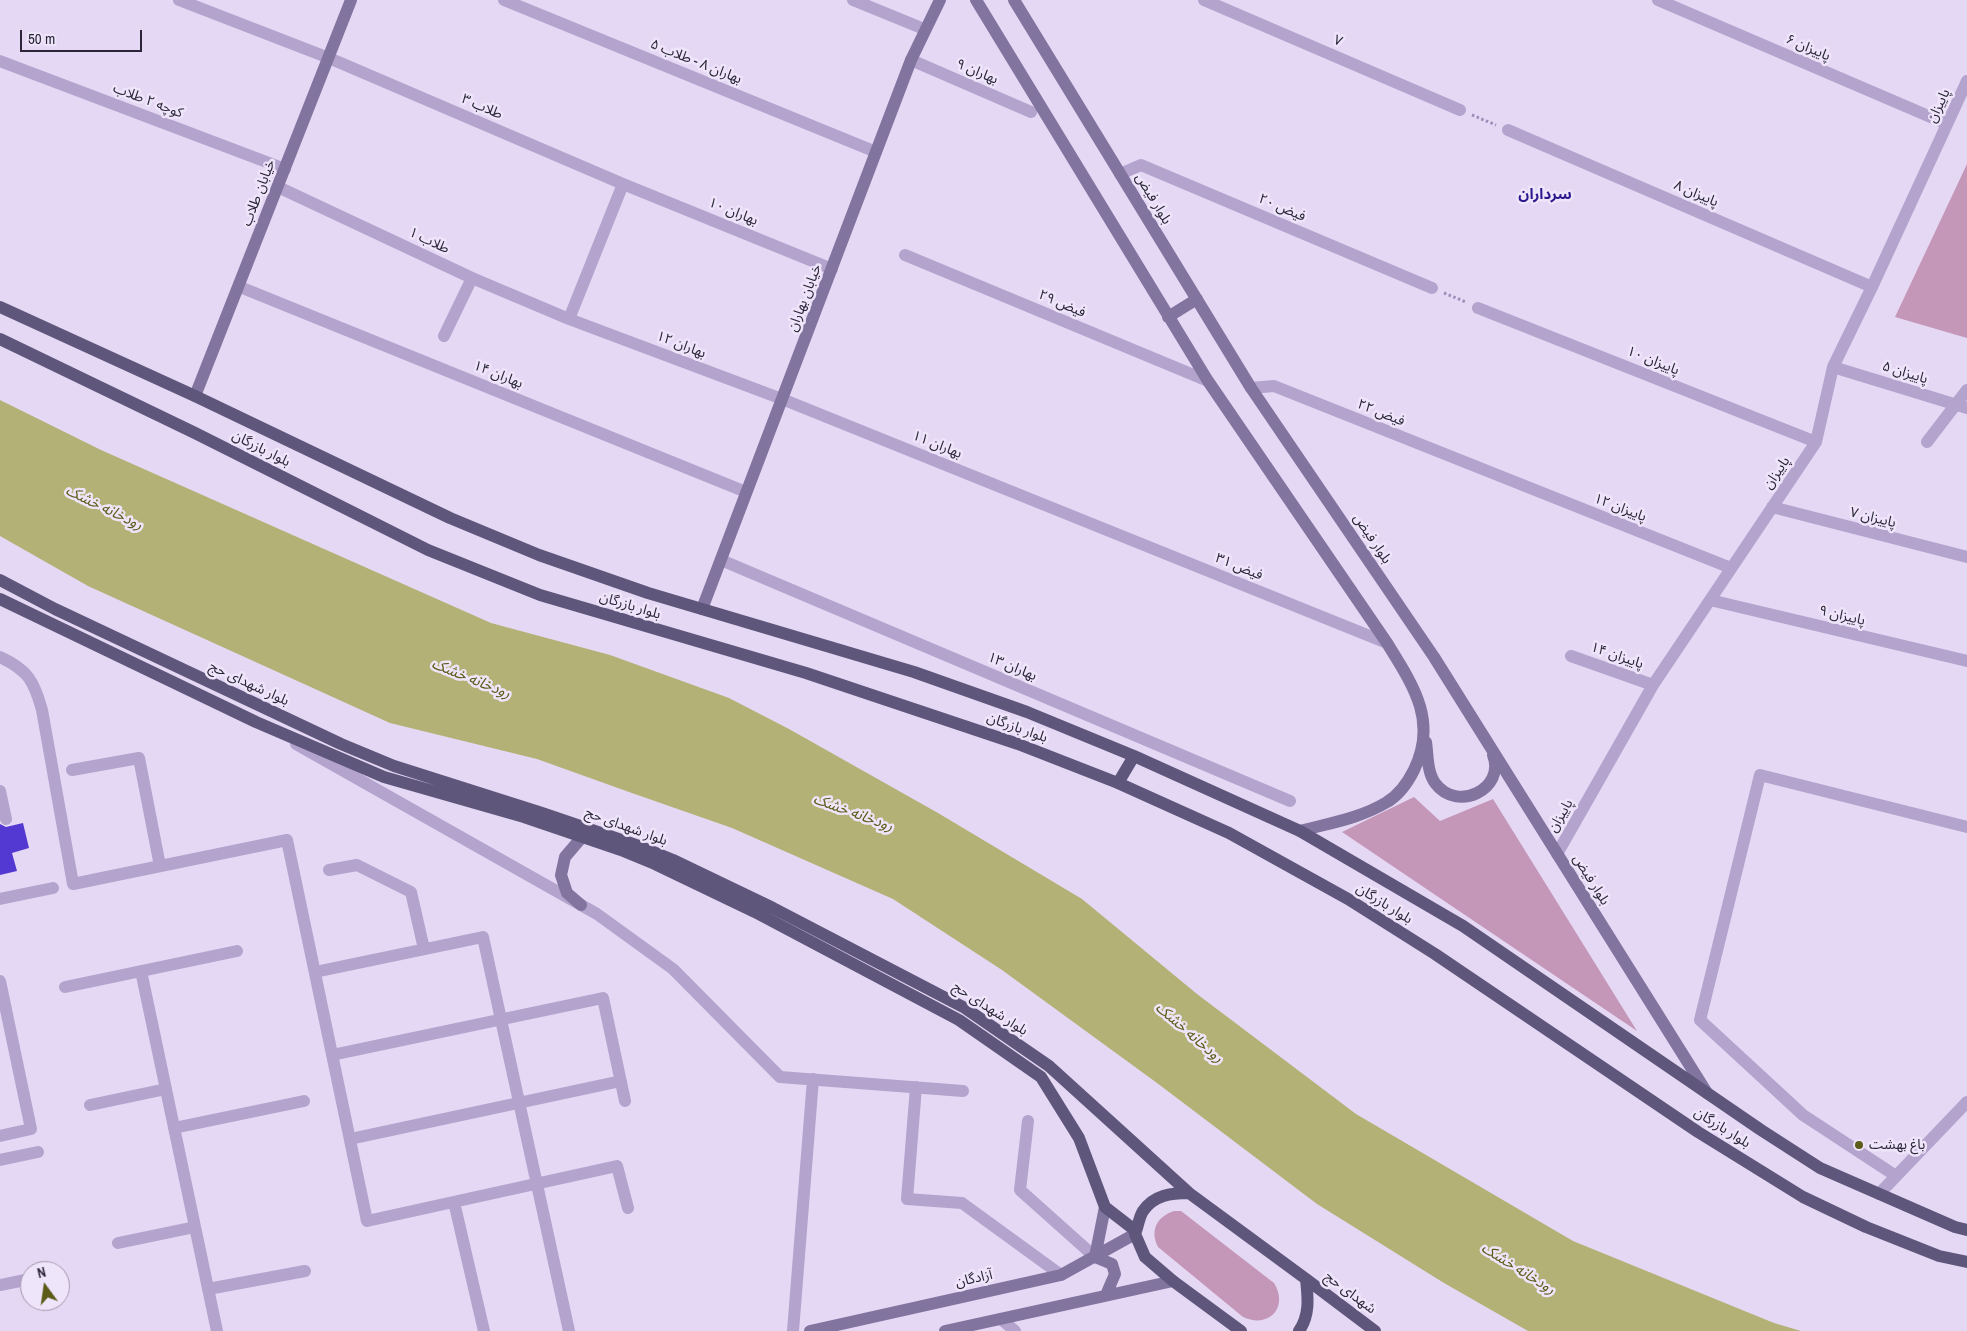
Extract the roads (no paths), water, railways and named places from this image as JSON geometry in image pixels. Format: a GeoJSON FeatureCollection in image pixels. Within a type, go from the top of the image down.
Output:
{"type":"FeatureCollection","features":[{"type":"Feature","properties":{"kind":"main road","name":"بلوار بازرگان"},"geometry":{"type":"LineString","coordinates":[[0,307],[195,396],[450,518],[539,555],[648,593],[914,672],[1027,712],[1134,756],[1300,831],[1463,926],[1820,1168],[1955,1227],[1967,1230]]}},
{"type":"Feature","properties":{"kind":"main road","name":"بلوار بازرگان"},"geometry":{"type":"LineString","coordinates":[[0,339],[195,433],[428,550],[540,595],[806,673],[1018,744],[1118,783],[1229,832],[1348,899],[1435,954],[1698,1132],[1803,1197],[1866,1228],[1939,1256],[1967,1262]]}},
{"type":"Feature","properties":{"kind":"main road","name":"بلوار شهدای حج"},"geometry":{"type":"LineString","coordinates":[[0,580],[55,609],[341,744],[394,766],[639,846],[673,860],[773,908],[964,1008],[1049,1066],[1189,1193],[1306,1279]]}},
{"type":"Feature","properties":{"kind":"main road","name":"بلوار شهدای حج"},"geometry":{"type":"LineString","coordinates":[[0,599],[256,722],[384,777],[524,818],[655,864],[772,921],[959,1020],[1041,1077],[1079,1138],[1105,1207]]}},
{"type":"Feature","properties":{"kind":"main road"},"geometry":{"type":"LineString","coordinates":[[1118,783],[1134,756]]}},
{"type":"Feature","properties":{"kind":"main road"},"geometry":{"type":"LineString","coordinates":[[1136,1233],[1142,1212],[1154,1200],[1170,1193],[1189,1193]]}},
{"type":"Feature","properties":{"kind":"main road"},"geometry":{"type":"LineString","coordinates":[[1105,1207],[1136,1233],[1145,1257],[1236,1330]]}},
{"type":"Feature","properties":{"kind":"main road"},"geometry":{"type":"LineString","coordinates":[[1299,1331],[1305,1322],[1309,1301],[1306,1279]]}},
{"type":"Feature","properties":{"kind":"main road","name":"شهدای حج"},"geometry":{"type":"LineString","coordinates":[[1306,1279],[1375,1331]]}},
{"type":"Feature","properties":{"kind":"street","name":"طلاب ۳"},"geometry":{"type":"LineString","coordinates":[[179,0],[328,58],[623,184]]}},
{"type":"Feature","properties":{"kind":"street","name":"خیابان طلاب"},"geometry":{"type":"LineString","coordinates":[[195,396],[240,287],[351,0]]}},
{"type":"Feature","properties":{"kind":"street","name":"بهاران ۸ - طلاب ۵"},"geometry":{"type":"LineString","coordinates":[[504,0],[876,152]]}},
{"type":"Feature","properties":{"kind":"street"},"geometry":{"type":"LineString","coordinates":[[853,0],[924,29]]}},
{"type":"Feature","properties":{"kind":"street","name":"خیابان بهاران"},"geometry":{"type":"LineString","coordinates":[[702,609],[911,60],[924,29],[940,0]]}},
{"type":"Feature","properties":{"kind":"street"},"geometry":{"type":"LineString","coordinates":[[976,0],[1208,381],[1405,672],[1421,706],[1430,770],[1434,782],[1443,791],[1455,797],[1468,797],[1480,792],[1489,783],[1494,771],[1495,759],[1490,747]]}},
{"type":"Feature","properties":{"kind":"street","name":"بلوار فیض"},"geometry":{"type":"LineString","coordinates":[[1014,0],[1251,388],[1434,657],[1707,1093]]}},
{"type":"Feature","properties":{"kind":"street","name":"۷"},"geometry":{"type":"LineString","coordinates":[[1204,0],[1460,110]]}},
{"type":"Feature","properties":{"kind":"street","name":"پاییزان ۶"},"geometry":{"type":"LineString","coordinates":[[1658,0],[1947,124]]}},
{"type":"Feature","properties":{"kind":"street","name":"بهاران ۹"},"geometry":{"type":"LineString","coordinates":[[911,60],[1031,112]]}},
{"type":"Feature","properties":{"kind":"street","name":"کوچه ۲ طلاب"},"geometry":{"type":"LineString","coordinates":[[0,61],[285,169]]}},
{"type":"Feature","properties":{"kind":"street","name":"پاییزان"},"geometry":{"type":"LineString","coordinates":[[1557,854],[1653,685],[1816,442],[1833,367],[1967,81]]}},
{"type":"Feature","properties":{"kind":"street","name":"پاییزان ۸"},"geometry":{"type":"LineString","coordinates":[[1508,130],[1872,286]]}},
{"type":"Feature","properties":{"kind":"street","name":"فیض ۲۰"},"geometry":{"type":"LineString","coordinates":[[1120,174],[1140,165],[1432,288]]}},
{"type":"Feature","properties":{"kind":"street"},"geometry":{"type":"LineString","coordinates":[[569,318],[623,184]]}},
{"type":"Feature","properties":{"kind":"street","name":"بهاران ۱۰"},"geometry":{"type":"LineString","coordinates":[[623,184],[832,268]]}},
{"type":"Feature","properties":{"kind":"street","name":"طلاب ۱"},"geometry":{"type":"LineString","coordinates":[[278,187],[472,278],[569,318]]}},
{"type":"Feature","properties":{"kind":"street","name":"فیض ۲۹"},"geometry":{"type":"LineString","coordinates":[[905,255],[1208,381]]}},
{"type":"Feature","properties":{"kind":"street"},"geometry":{"type":"LineString","coordinates":[[444,336],[472,278]]}},
{"type":"Feature","properties":{"kind":"street","name":"بهاران ۱۴"},"geometry":{"type":"LineString","coordinates":[[240,287],[746,492]]}},
{"type":"Feature","properties":{"kind":"street"},"geometry":{"type":"LineString","coordinates":[[1168,317],[1197,299]]}},
{"type":"Feature","properties":{"kind":"street","name":"پاییزان ۱۰"},"geometry":{"type":"LineString","coordinates":[[1478,308],[1816,442]]}},
{"type":"Feature","properties":{"kind":"street","name":"بهاران ۱۲"},"geometry":{"type":"LineString","coordinates":[[569,318],[782,399]]}},
{"type":"Feature","properties":{"kind":"street","name":"پاییزان ۵"},"geometry":{"type":"LineString","coordinates":[[1833,367],[1961,407]]}},
{"type":"Feature","properties":{"kind":"street","name":"فیض ۲۲"},"geometry":{"type":"LineString","coordinates":[[1251,388],[1274,386],[1498,476]]}},
{"type":"Feature","properties":{"kind":"street"},"geometry":{"type":"LineString","coordinates":[[1927,442],[1961,407],[1967,390]]}},
{"type":"Feature","properties":{"kind":"street","name":"بهاران ۱۱"},"geometry":{"type":"LineString","coordinates":[[782,399],[1080,518]]}},
{"type":"Feature","properties":{"kind":"street","name":"پاییزان ۱۲"},"geometry":{"type":"LineString","coordinates":[[1498,476],[1731,568]]}},
{"type":"Feature","properties":{"kind":"street","name":"پاییزان ۷"},"geometry":{"type":"LineString","coordinates":[[1772,507],[1967,557]]}},
{"type":"Feature","properties":{"kind":"street","name":"فیض ۳۱"},"geometry":{"type":"LineString","coordinates":[[1080,518],[1387,643]]}},
{"type":"Feature","properties":{"kind":"street","name":"بهاران ۱۳"},"geometry":{"type":"LineString","coordinates":[[722,560],[1290,801]]}},
{"type":"Feature","properties":{"kind":"street","name":"پاییزان ۹"},"geometry":{"type":"LineString","coordinates":[[1710,600],[1967,661]]}},
{"type":"Feature","properties":{"kind":"street","name":"پاییزان ۱۴"},"geometry":{"type":"LineString","coordinates":[[1571,656],[1653,685]]}},
{"type":"Feature","properties":{"kind":"street"},"geometry":{"type":"LineString","coordinates":[[0,657],[13,663],[28,675],[36,687],[42,710],[73,884],[287,840],[367,1221],[617,1166],[628,1208]]}},
{"type":"Feature","properties":{"kind":"street"},"geometry":{"type":"LineString","coordinates":[[256,722],[597,914],[673,969],[780,1077],[963,1091]]}},
{"type":"Feature","properties":{"kind":"street"},"geometry":{"type":"LineString","coordinates":[[1300,831],[1358,816],[1388,802],[1408,782],[1419,760],[1425,735]]}},
{"type":"Feature","properties":{"kind":"street"},"geometry":{"type":"LineString","coordinates":[[72,770],[139,758],[160,866]]}},
{"type":"Feature","properties":{"kind":"street"},"geometry":{"type":"LineString","coordinates":[[1896,1176],[1803,1116],[1700,1020],[1760,775],[1967,827]]}},
{"type":"Feature","properties":{"kind":"street"},"geometry":{"type":"LineString","coordinates":[[0,791],[6,819]]}},
{"type":"Feature","properties":{"kind":"street"},"geometry":{"type":"LineString","coordinates":[[581,905],[567,893],[561,875],[565,856],[582,837]]}},
{"type":"Feature","properties":{"kind":"street"},"geometry":{"type":"LineString","coordinates":[[329,870],[356,865],[411,892],[424,949]]}},
{"type":"Feature","properties":{"kind":"street"},"geometry":{"type":"LineString","coordinates":[[0,900],[53,888]]}},
{"type":"Feature","properties":{"kind":"street"},"geometry":{"type":"LineString","coordinates":[[315,972],[483,937],[569,1331]]}},
{"type":"Feature","properties":{"kind":"street"},"geometry":{"type":"LineString","coordinates":[[65,987],[237,951]]}},
{"type":"Feature","properties":{"kind":"street"},"geometry":{"type":"LineString","coordinates":[[141,971],[217,1331]]}},
{"type":"Feature","properties":{"kind":"street"},"geometry":{"type":"LineString","coordinates":[[0,981],[5,1026],[31,1129],[0,1136]]}},
{"type":"Feature","properties":{"kind":"street"},"geometry":{"type":"LineString","coordinates":[[332,1055],[604,998],[625,1100]]}},
{"type":"Feature","properties":{"kind":"street"},"geometry":{"type":"LineString","coordinates":[[793,1331],[813,1079]]}},
{"type":"Feature","properties":{"kind":"street"},"geometry":{"type":"LineString","coordinates":[[350,1139],[621,1081]]}},
{"type":"Feature","properties":{"kind":"street"},"geometry":{"type":"LineString","coordinates":[[916,1087],[906,1199],[962,1203],[1061,1275]]}},
{"type":"Feature","properties":{"kind":"street"},"geometry":{"type":"LineString","coordinates":[[90,1105],[166,1089]]}},
{"type":"Feature","properties":{"kind":"street"},"geometry":{"type":"LineString","coordinates":[[174,1128],[304,1101]]}},
{"type":"Feature","properties":{"kind":"street"},"geometry":{"type":"LineString","coordinates":[[1879,1194],[1964,1108]]}},
{"type":"Feature","properties":{"kind":"street"},"geometry":{"type":"LineString","coordinates":[[1028,1122],[1020,1190],[1094,1257],[1112,1264],[1116,1274],[1106,1295]]}},
{"type":"Feature","properties":{"kind":"street"},"geometry":{"type":"LineString","coordinates":[[0,1160],[38,1152]]}},
{"type":"Feature","properties":{"kind":"street"},"geometry":{"type":"LineString","coordinates":[[454,1202],[484,1331]]}},
{"type":"Feature","properties":{"kind":"street"},"geometry":{"type":"LineString","coordinates":[[1094,1257],[1105,1207]]}},
{"type":"Feature","properties":{"kind":"street"},"geometry":{"type":"LineString","coordinates":[[118,1243],[195,1227]]}},
{"type":"Feature","properties":{"kind":"street","name":"آزادگان"},"geometry":{"type":"LineString","coordinates":[[810,1331],[1061,1275],[1136,1233]]}},
{"type":"Feature","properties":{"kind":"street"},"geometry":{"type":"LineString","coordinates":[[208,1289],[305,1271]]}},
{"type":"Feature","properties":{"kind":"street"},"geometry":{"type":"LineString","coordinates":[[0,1285],[20,1281]]}},
{"type":"Feature","properties":{"kind":"street"},"geometry":{"type":"LineString","coordinates":[[944,1331],[1173,1281]]}},
{"type":"Feature","properties":{"kind":"street"},"geometry":{"type":"LineString","coordinates":[[1001,1318],[1015,1331]]}},
{"type":"Feature","properties":{"kind":"water","name":"رودخانه خشک"},"geometry":{"type":"Polygon","coordinates":[[[0,400],[101,450],[491,623],[610,655],[729,698],[789,729],[938,813],[1082,899],[1197,994],[1356,1114],[1573,1241],[1774,1323],[1801,1331],[1528,1331],[1444,1283],[1317,1204],[1157,1083],[1002,970],[893,899],[732,828],[537,759],[390,723],[88,586],[0,536],[0,400]]]}},
{"type":"Feature","properties":{"kind":"place","name":"باغ بهشت"},"geometry":{"type":"Point","coordinates":[1859,1145]}},
{"type":"Feature","properties":{"kind":"district","name":"سرداران"},"geometry":{"type":"Point","coordinates":[1545,195]}}]}
